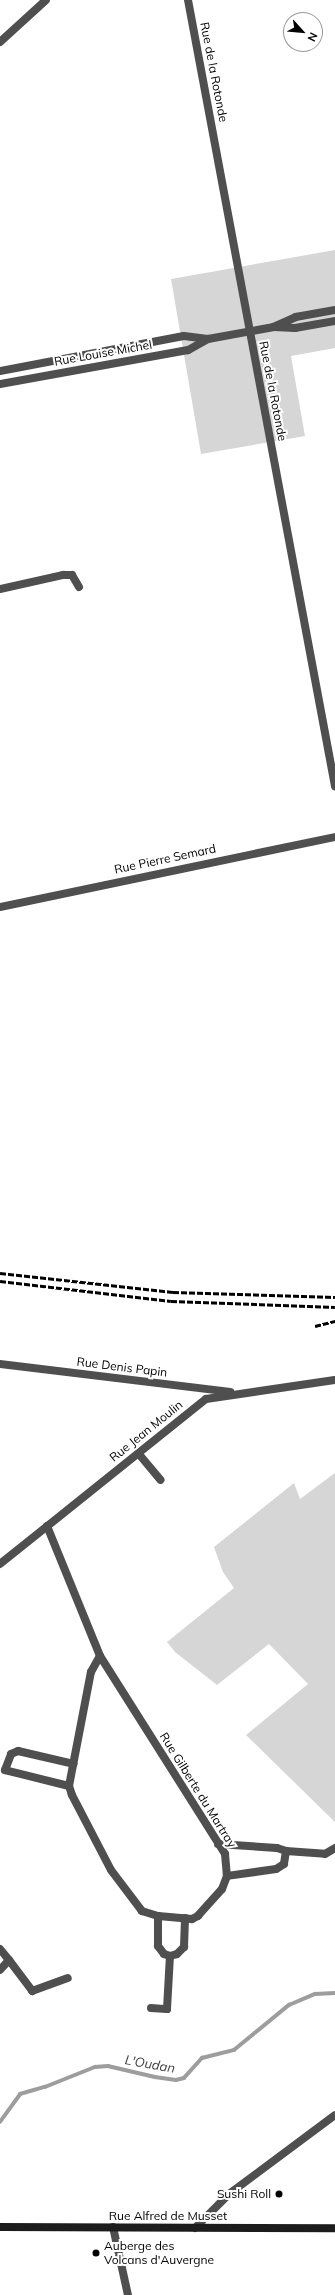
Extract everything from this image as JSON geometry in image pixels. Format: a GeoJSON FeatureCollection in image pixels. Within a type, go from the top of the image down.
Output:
{"type":"FeatureCollection","features":[{"type":"Feature","properties":{"kind":"main road","name":"Rue Alfred de Musset"},"geometry":{"type":"LineString","coordinates":[[0,2227],[335,2228]]}},
{"type":"Feature","properties":{"kind":"street"},"geometry":{"type":"LineString","coordinates":[[0,42],[46,0]]}},
{"type":"Feature","properties":{"kind":"street","name":"Rue de la Rotonde"},"geometry":{"type":"LineString","coordinates":[[188,0],[335,786]]}},
{"type":"Feature","properties":{"kind":"street","name":"Rue Louise Michel"},"geometry":{"type":"LineString","coordinates":[[274,328],[296,317],[335,310]]}},
{"type":"Feature","properties":{"kind":"street","name":"Rue Louise Michel"},"geometry":{"type":"LineString","coordinates":[[0,370],[184,336],[208,339],[250,331],[274,328],[296,328],[335,321]]}},
{"type":"Feature","properties":{"kind":"street","name":"Rue Louise Michel"},"geometry":{"type":"LineString","coordinates":[[0,384],[188,350],[208,339]]}},
{"type":"Feature","properties":{"kind":"street"},"geometry":{"type":"LineString","coordinates":[[0,589],[63,575],[72,575],[79,587]]}},
{"type":"Feature","properties":{"kind":"street","name":"Rue Pierre Semard"},"geometry":{"type":"LineString","coordinates":[[0,907],[335,837]]}},
{"type":"Feature","properties":{"kind":"street","name":"Rue Denis Papin"},"geometry":{"type":"LineString","coordinates":[[0,1364],[241,1394]]}},
{"type":"Feature","properties":{"kind":"street","name":"Rue Jean Moulin"},"geometry":{"type":"LineString","coordinates":[[0,1564],[206,1399],[335,1380]]}},
{"type":"Feature","properties":{"kind":"street"},"geometry":{"type":"LineString","coordinates":[[138,1453],[161,1480]]}},
{"type":"Feature","properties":{"kind":"street","name":"Rue Gilberte du Martray"},"geometry":{"type":"LineString","coordinates":[[47,1526],[100,1656],[225,1854],[227,1876]]}},
{"type":"Feature","properties":{"kind":"street"},"geometry":{"type":"LineString","coordinates":[[100,1656],[91,1672],[69,1786],[111,1870],[142,1910],[158,1916],[185,1918],[198,1916],[222,1889],[227,1876],[276,1869],[284,1864],[286,1851]]}},
{"type":"Feature","properties":{"kind":"street"},"geometry":{"type":"LineString","coordinates":[[69,1786],[3,1769],[11,1754],[18,1751],[74,1764]]}},
{"type":"Feature","properties":{"kind":"street"},"geometry":{"type":"LineString","coordinates":[[218,1844],[277,1848],[286,1851],[325,1854],[335,1848]]}},
{"type":"Feature","properties":{"kind":"street"},"geometry":{"type":"LineString","coordinates":[[158,1916],[158,1946],[164,1954],[170,1956],[177,1954],[184,1947],[185,1918]]}},
{"type":"Feature","properties":{"kind":"street"},"geometry":{"type":"LineString","coordinates":[[0,1949],[32,1991],[68,1978]]}},
{"type":"Feature","properties":{"kind":"street"},"geometry":{"type":"LineString","coordinates":[[151,2008],[167,2008],[170,1956]]}},
{"type":"Feature","properties":{"kind":"street"},"geometry":{"type":"LineString","coordinates":[[0,1970],[9,1960]]}},
{"type":"Feature","properties":{"kind":"street"},"geometry":{"type":"LineString","coordinates":[[195,2228],[229,2194],[335,2115]]}},
{"type":"Feature","properties":{"kind":"street"},"geometry":{"type":"LineString","coordinates":[[113,2227],[128,2295]]}},
{"type":"Feature","properties":{"kind":"shaded area"},"geometry":{"type":"Polygon","coordinates":[[[335,250],[335,348],[291,356],[305,436],[201,454],[171,279],[335,250]]]}},
{"type":"Feature","properties":{"kind":"shaded area"},"geometry":{"type":"Polygon","coordinates":[[[335,1473],[335,1822],[246,1735],[308,1684],[269,1644],[217,1685],[175,1652],[167,1642],[234,1588],[223,1572],[214,1547],[294,1483],[300,1499],[335,1473]]]}},
{"type":"Feature","properties":{"kind":"waterway","name":"L'Oudan"},"geometry":{"type":"LineString","coordinates":[[0,2122],[20,2094],[45,2087],[95,2067],[108,2066],[155,2077],[176,2080],[184,2078],[202,2058],[234,2050],[289,2005],[315,1994],[335,1993]]}},
{"type":"Feature","properties":{"kind":"railway"},"geometry":{"type":"LineString","coordinates":[[0,1273],[173,1292],[335,1297]]}},
{"type":"Feature","properties":{"kind":"railway"},"geometry":{"type":"LineString","coordinates":[[0,1281],[171,1301],[335,1307]]}},
{"type":"Feature","properties":{"kind":"railway"},"geometry":{"type":"LineString","coordinates":[[315,1326],[335,1321]]}},
{"type":"Feature","properties":{"kind":"place","name":"Sushi Roll"},"geometry":{"type":"Point","coordinates":[279,2194]}},
{"type":"Feature","properties":{"kind":"place","name":"Auberge des Volcans d'Auvergne"},"geometry":{"type":"Point","coordinates":[96,2253]}}]}
